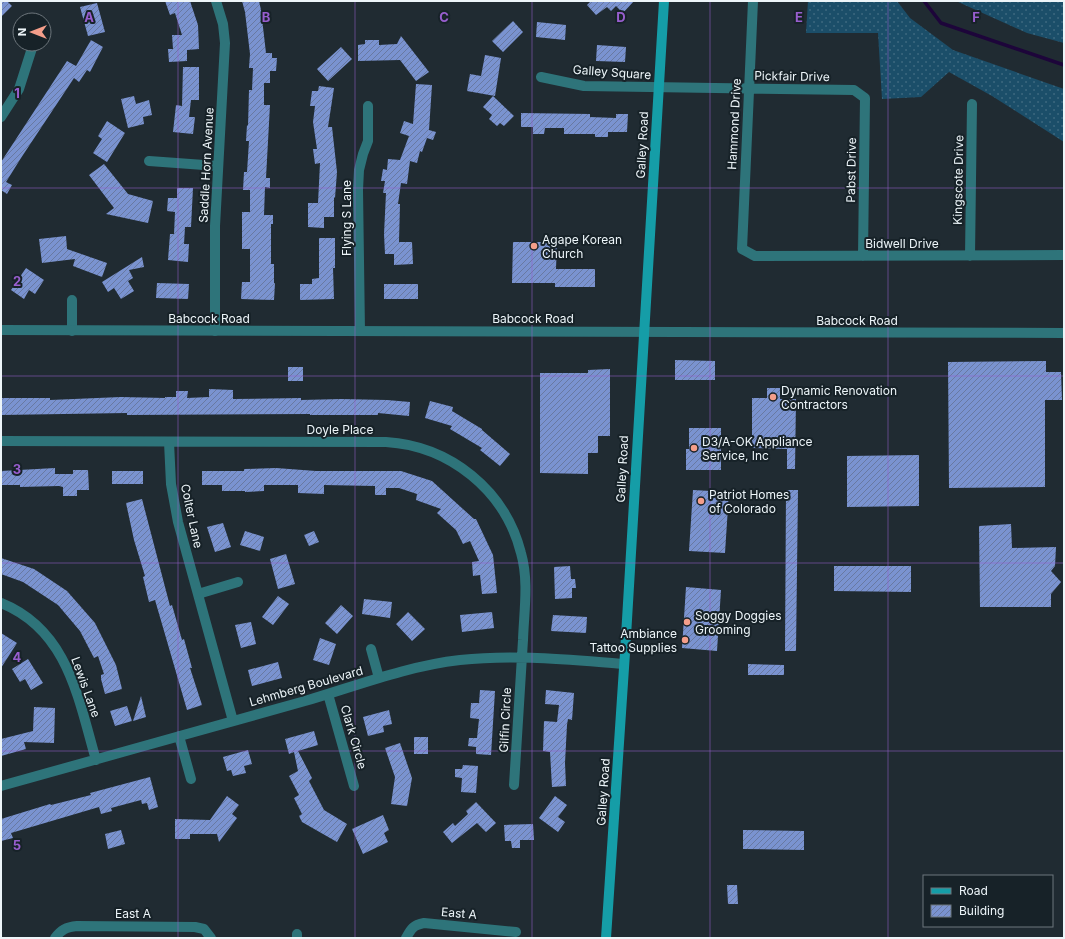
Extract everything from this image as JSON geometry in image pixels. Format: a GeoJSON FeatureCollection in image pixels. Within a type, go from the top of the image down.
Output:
{"type":"FeatureCollection","features":[{"type":"Feature","properties":{"kind":"main road","name":"Galley Road"},"geometry":{"type":"LineString","coordinates":[[606,938],[664,1]]}},
{"type":"Feature","properties":{"kind":"street","name":"Saddle Horn Avenue"},"geometry":{"type":"LineString","coordinates":[[215,331],[218,166],[225,43],[223,24],[216,1]]}},
{"type":"Feature","properties":{"kind":"street","name":"Hammond Drive"},"geometry":{"type":"LineString","coordinates":[[742,249],[753,1]]}},
{"type":"Feature","properties":{"kind":"street"},"geometry":{"type":"LineString","coordinates":[[1,117],[19,89],[31,52]]}},
{"type":"Feature","properties":{"kind":"street","name":"Galley Square"},"geometry":{"type":"LineString","coordinates":[[541,77],[584,86],[658,88]]}},
{"type":"Feature","properties":{"kind":"street","name":"Pickfair Drive"},"geometry":{"type":"LineString","coordinates":[[658,88],[854,90]]}},
{"type":"Feature","properties":{"kind":"street","name":"Pabst Drive"},"geometry":{"type":"LineString","coordinates":[[854,90],[864,98],[863,256]]}},
{"type":"Feature","properties":{"kind":"street","name":"Kingscote Drive"},"geometry":{"type":"LineString","coordinates":[[970,256],[972,104]]}},
{"type":"Feature","properties":{"kind":"street","name":"Flying S Lane"},"geometry":{"type":"LineString","coordinates":[[360,331],[358,190],[359,170],[368,141],[368,106]]}},
{"type":"Feature","properties":{"kind":"street"},"geometry":{"type":"LineString","coordinates":[[149,161],[218,166]]}},
{"type":"Feature","properties":{"kind":"street","name":"Bidwell Drive"},"geometry":{"type":"LineString","coordinates":[[742,249],[755,256],[1064,255]]}},
{"type":"Feature","properties":{"kind":"street"},"geometry":{"type":"LineString","coordinates":[[72,300],[72,330]]}},
{"type":"Feature","properties":{"kind":"street","name":"Babcock Road"},"geometry":{"type":"LineString","coordinates":[[1,330],[1064,333]]}},
{"type":"Feature","properties":{"kind":"street","name":"Doyle Place"},"geometry":{"type":"LineString","coordinates":[[1,442],[386,442],[402,443],[426,449],[447,458],[480,482],[507,516],[522,554],[525,584],[522,658]]}},
{"type":"Feature","properties":{"kind":"street","name":"Colter Lane"},"geometry":{"type":"LineString","coordinates":[[169,442],[171,484],[174,505],[233,721]]}},
{"type":"Feature","properties":{"kind":"street"},"geometry":{"type":"LineString","coordinates":[[198,594],[238,582]]}},
{"type":"Feature","properties":{"kind":"street","name":"Lewis Lane"},"geometry":{"type":"LineString","coordinates":[[1,603],[21,613],[34,622],[47,635],[58,650],[69,669],[76,689],[96,760]]}},
{"type":"Feature","properties":{"kind":"street"},"geometry":{"type":"LineString","coordinates":[[371,649],[379,678]]}},
{"type":"Feature","properties":{"kind":"street","name":"Lehmberg Boulevard"},"geometry":{"type":"LineString","coordinates":[[1,786],[422,666],[459,660],[522,658],[624,664]]}},
{"type":"Feature","properties":{"kind":"street","name":"Gilfin Circle"},"geometry":{"type":"LineString","coordinates":[[514,785],[522,658]]}},
{"type":"Feature","properties":{"kind":"street","name":"Clark Circle"},"geometry":{"type":"LineString","coordinates":[[328,694],[354,786]]}},
{"type":"Feature","properties":{"kind":"street"},"geometry":{"type":"LineString","coordinates":[[179,736],[191,780]]}},
{"type":"Feature","properties":{"kind":"street","name":"East A"},"geometry":{"type":"LineString","coordinates":[[406,938],[416,924],[424,923],[516,932]]}},
{"type":"Feature","properties":{"kind":"street","name":"East A"},"geometry":{"type":"LineString","coordinates":[[55,938],[60,931],[66,927],[76,926],[191,926],[204,929],[211,938]]}},
{"type":"Feature","properties":{"kind":"shaded area"},"geometry":{"type":"Polygon","coordinates":[[[808,1],[897,1],[910,18],[953,50],[1064,89],[1064,142],[992,96],[949,72],[921,97],[882,99],[878,33],[806,33],[808,1]]]}},
{"type":"Feature","properties":{"kind":"shaded area"},"geometry":{"type":"Polygon","coordinates":[[[956,1],[1064,1],[1064,43],[1027,33],[956,1]]]}},
{"type":"Feature","properties":{"kind":"building"},"geometry":{"type":"Polygon","coordinates":[[[1,1],[7,1],[12,6],[1,17],[1,1]]]}},
{"type":"Feature","properties":{"kind":"building"},"geometry":{"type":"Polygon","coordinates":[[[165,1],[190,1],[198,25],[199,49],[187,50],[187,61],[169,62],[168,49],[173,49],[172,35],[182,35],[175,13],[170,15],[165,1]]]}},
{"type":"Feature","properties":{"kind":"building"},"geometry":{"type":"Polygon","coordinates":[[[242,1],[259,1],[266,53],[272,53],[272,58],[277,58],[276,71],[270,71],[270,83],[264,83],[264,105],[270,105],[266,178],[270,178],[270,188],[265,187],[264,215],[273,215],[273,224],[271,224],[271,264],[274,264],[274,300],[241,299],[242,282],[250,282],[250,249],[242,249],[242,212],[250,212],[250,190],[243,190],[244,172],[247,172],[249,141],[246,141],[249,90],[252,90],[253,68],[249,68],[250,54],[245,12],[242,1]]]}},
{"type":"Feature","properties":{"kind":"building"},"geometry":{"type":"Polygon","coordinates":[[[591,1],[634,1],[623,13],[616,6],[611,11],[607,7],[596,15],[587,5],[591,1]]]}},
{"type":"Feature","properties":{"kind":"building"},"geometry":{"type":"Polygon","coordinates":[[[97,3],[105,32],[88,36],[80,7],[97,3]]]}},
{"type":"Feature","properties":{"kind":"building"},"geometry":{"type":"Polygon","coordinates":[[[513,21],[523,32],[503,52],[492,41],[513,21]]]}},
{"type":"Feature","properties":{"kind":"building"},"geometry":{"type":"Polygon","coordinates":[[[537,22],[566,25],[565,40],[536,37],[537,22]]]}},
{"type":"Feature","properties":{"kind":"building"},"geometry":{"type":"Polygon","coordinates":[[[401,36],[429,72],[416,81],[400,60],[358,61],[358,45],[365,44],[365,40],[379,40],[379,45],[397,44],[401,36]]]}},
{"type":"Feature","properties":{"kind":"building"},"geometry":{"type":"Polygon","coordinates":[[[91,40],[103,47],[90,72],[87,70],[79,82],[74,78],[6,182],[12,185],[7,194],[1,190],[1,162],[67,61],[76,66],[91,40]]]}},
{"type":"Feature","properties":{"kind":"building"},"geometry":{"type":"Polygon","coordinates":[[[597,45],[626,47],[625,62],[596,61],[597,45]]]}},
{"type":"Feature","properties":{"kind":"building"},"geometry":{"type":"Polygon","coordinates":[[[341,47],[352,59],[328,81],[317,69],[341,47]]]}},
{"type":"Feature","properties":{"kind":"building"},"geometry":{"type":"Polygon","coordinates":[[[485,55],[501,58],[495,96],[467,91],[470,74],[481,76],[485,55]]]}},
{"type":"Feature","properties":{"kind":"building"},"geometry":{"type":"Polygon","coordinates":[[[183,67],[199,67],[199,100],[191,100],[189,117],[195,117],[193,134],[173,132],[176,105],[182,106],[183,67]]]}},
{"type":"Feature","properties":{"kind":"building"},"geometry":{"type":"Polygon","coordinates":[[[416,84],[432,85],[429,130],[436,132],[433,140],[427,138],[422,152],[420,151],[417,163],[410,161],[407,184],[401,183],[398,204],[400,204],[399,242],[412,242],[413,264],[394,265],[394,254],[385,254],[384,234],[386,193],[383,193],[385,181],[381,181],[383,169],[387,170],[388,159],[400,160],[409,136],[400,133],[404,121],[413,124],[416,84]]]}},
{"type":"Feature","properties":{"kind":"building"},"geometry":{"type":"Polygon","coordinates":[[[319,86],[334,88],[328,127],[332,127],[337,172],[335,198],[334,197],[334,217],[324,217],[324,228],[308,227],[308,203],[318,203],[320,163],[315,164],[313,149],[317,149],[313,122],[315,106],[310,106],[312,91],[318,91],[319,86]]]}},
{"type":"Feature","properties":{"kind":"building"},"geometry":{"type":"Polygon","coordinates":[[[134,96],[136,104],[149,100],[152,115],[143,117],[144,124],[128,128],[121,99],[134,96]]]}},
{"type":"Feature","properties":{"kind":"building"},"geometry":{"type":"Polygon","coordinates":[[[493,96],[514,116],[504,126],[500,123],[497,126],[489,119],[492,115],[483,107],[493,96]]]}},
{"type":"Feature","properties":{"kind":"building"},"geometry":{"type":"Polygon","coordinates":[[[521,113],[590,114],[590,117],[616,118],[616,114],[628,114],[627,132],[608,132],[608,137],[595,137],[595,134],[564,134],[564,128],[545,128],[544,134],[533,134],[533,127],[521,127],[521,113]]]}},
{"type":"Feature","properties":{"kind":"building"},"geometry":{"type":"Polygon","coordinates":[[[107,121],[125,133],[107,162],[93,153],[102,139],[98,136],[107,121]]]}},
{"type":"Feature","properties":{"kind":"building"},"geometry":{"type":"Polygon","coordinates":[[[104,164],[128,194],[153,201],[148,223],[106,214],[114,208],[89,175],[104,164]]]}},
{"type":"Feature","properties":{"kind":"building"},"geometry":{"type":"Polygon","coordinates":[[[177,188],[193,188],[191,227],[185,227],[184,244],[189,244],[188,262],[168,260],[170,234],[174,234],[175,212],[167,211],[168,198],[177,198],[177,188]]]}},
{"type":"Feature","properties":{"kind":"building"},"geometry":{"type":"Polygon","coordinates":[[[66,236],[67,249],[107,263],[102,277],[73,266],[75,259],[42,263],[39,239],[66,236]]]}},
{"type":"Feature","properties":{"kind":"building"},"geometry":{"type":"Polygon","coordinates":[[[319,238],[335,238],[335,268],[333,268],[334,299],[300,300],[300,284],[312,284],[312,279],[319,278],[319,238]]]}},
{"type":"Feature","properties":{"kind":"building"},"geometry":{"type":"Polygon","coordinates":[[[513,242],[557,242],[556,269],[595,269],[595,287],[555,287],[555,283],[512,283],[513,242]]]}},
{"type":"Feature","properties":{"kind":"building"},"geometry":{"type":"Polygon","coordinates":[[[142,257],[144,267],[129,270],[133,278],[128,281],[134,291],[121,299],[114,288],[108,292],[102,282],[142,257]]]}},
{"type":"Feature","properties":{"kind":"building"},"geometry":{"type":"Polygon","coordinates":[[[26,268],[44,280],[35,294],[29,290],[24,299],[11,290],[26,268]]]}},
{"type":"Feature","properties":{"kind":"building"},"geometry":{"type":"Polygon","coordinates":[[[157,283],[189,284],[188,299],[156,298],[157,283]]]}},
{"type":"Feature","properties":{"kind":"building"},"geometry":{"type":"Polygon","coordinates":[[[384,284],[418,284],[418,299],[384,299],[384,284]]]}},
{"type":"Feature","properties":{"kind":"building"},"geometry":{"type":"Polygon","coordinates":[[[675,360],[715,361],[715,380],[675,380],[675,360]]]}},
{"type":"Feature","properties":{"kind":"building"},"geometry":{"type":"Polygon","coordinates":[[[1046,361],[1046,372],[1061,372],[1062,400],[1045,400],[1045,487],[949,488],[948,362],[1046,361]]]}},
{"type":"Feature","properties":{"kind":"building"},"geometry":{"type":"Polygon","coordinates":[[[288,367],[303,367],[303,381],[288,381],[288,367]]]}},
{"type":"Feature","properties":{"kind":"building"},"geometry":{"type":"Polygon","coordinates":[[[610,369],[610,436],[598,436],[598,453],[588,453],[588,474],[540,473],[540,373],[588,373],[588,370],[610,369]]]}},
{"type":"Feature","properties":{"kind":"building"},"geometry":{"type":"Polygon","coordinates":[[[767,388],[780,388],[780,399],[796,399],[795,469],[787,469],[787,449],[752,448],[752,398],[767,398],[767,388]]]}},
{"type":"Feature","properties":{"kind":"building"},"geometry":{"type":"Polygon","coordinates":[[[209,389],[233,390],[233,399],[301,398],[301,400],[341,399],[410,402],[409,416],[378,413],[378,415],[127,415],[127,413],[1,415],[1,398],[50,398],[50,400],[121,397],[165,398],[176,397],[176,391],[188,391],[187,398],[209,397],[209,389]]]}},
{"type":"Feature","properties":{"kind":"building"},"geometry":{"type":"Polygon","coordinates":[[[430,401],[453,407],[452,411],[482,429],[510,454],[500,466],[480,450],[482,448],[450,429],[452,426],[425,418],[430,401]]]}},
{"type":"Feature","properties":{"kind":"building"},"geometry":{"type":"Polygon","coordinates":[[[689,428],[721,428],[721,470],[686,470],[686,449],[689,449],[689,428]]]}},
{"type":"Feature","properties":{"kind":"building"},"geometry":{"type":"Polygon","coordinates":[[[919,455],[919,506],[847,507],[847,456],[919,455]]]}},
{"type":"Feature","properties":{"kind":"building"},"geometry":{"type":"Polygon","coordinates":[[[55,468],[55,474],[73,474],[73,470],[88,470],[89,490],[77,490],[77,496],[63,496],[63,487],[59,486],[20,487],[20,485],[1,485],[1,471],[55,468]]]}},
{"type":"Feature","properties":{"kind":"building"},"geometry":{"type":"Polygon","coordinates":[[[276,468],[316,471],[401,471],[432,481],[474,519],[476,519],[493,555],[497,593],[482,594],[480,575],[473,576],[472,562],[479,561],[470,541],[463,544],[456,530],[437,513],[441,509],[416,500],[417,494],[399,488],[386,488],[386,495],[375,495],[375,486],[324,485],[324,494],[298,493],[298,485],[264,485],[264,491],[245,492],[222,491],[222,485],[202,485],[202,471],[244,471],[244,469],[276,468]]]}},
{"type":"Feature","properties":{"kind":"building"},"geometry":{"type":"Polygon","coordinates":[[[112,471],[143,471],[143,484],[112,484],[112,471]]]}},
{"type":"Feature","properties":{"kind":"building"},"geometry":{"type":"Polygon","coordinates":[[[693,490],[729,492],[725,553],[689,551],[693,490]]]}},
{"type":"Feature","properties":{"kind":"building"},"geometry":{"type":"Polygon","coordinates":[[[786,490],[798,490],[796,651],[785,651],[786,490]]]}},
{"type":"Feature","properties":{"kind":"building"},"geometry":{"type":"Polygon","coordinates":[[[142,499],[170,606],[172,605],[182,640],[184,639],[192,668],[190,668],[202,705],[187,710],[155,600],[149,602],[143,577],[145,576],[134,540],[126,503],[142,499]]]}},
{"type":"Feature","properties":{"kind":"building"},"geometry":{"type":"Polygon","coordinates":[[[223,523],[231,547],[215,552],[207,527],[223,523]]]}},
{"type":"Feature","properties":{"kind":"building"},"geometry":{"type":"Polygon","coordinates":[[[1011,524],[1012,548],[1056,547],[1055,566],[1051,571],[1061,582],[1051,594],[1051,607],[980,607],[979,526],[1011,524]]]}},
{"type":"Feature","properties":{"kind":"building"},"geometry":{"type":"Polygon","coordinates":[[[245,531],[264,537],[260,551],[240,545],[245,531]]]}},
{"type":"Feature","properties":{"kind":"building"},"geometry":{"type":"Polygon","coordinates":[[[314,531],[319,542],[309,546],[304,535],[314,531]]]}},
{"type":"Feature","properties":{"kind":"building"},"geometry":{"type":"Polygon","coordinates":[[[286,554],[295,584],[278,589],[270,559],[286,554]]]}},
{"type":"Feature","properties":{"kind":"building"},"geometry":{"type":"Polygon","coordinates":[[[1,558],[34,569],[67,591],[95,623],[116,665],[122,689],[105,694],[101,679],[101,675],[104,674],[98,656],[94,658],[80,631],[58,605],[23,582],[1,574],[1,558]]]}},
{"type":"Feature","properties":{"kind":"building"},"geometry":{"type":"Polygon","coordinates":[[[570,566],[571,579],[575,579],[576,588],[572,588],[572,598],[555,599],[554,567],[570,566]]]}},
{"type":"Feature","properties":{"kind":"building"},"geometry":{"type":"Polygon","coordinates":[[[834,566],[911,566],[911,592],[834,591],[834,566]]]}},
{"type":"Feature","properties":{"kind":"building"},"geometry":{"type":"Polygon","coordinates":[[[686,587],[721,590],[717,651],[682,648],[686,587]]]}},
{"type":"Feature","properties":{"kind":"building"},"geometry":{"type":"Polygon","coordinates":[[[278,596],[289,604],[273,625],[262,617],[278,596]]]}},
{"type":"Feature","properties":{"kind":"building"},"geometry":{"type":"Polygon","coordinates":[[[364,599],[392,602],[390,618],[362,614],[364,599]]]}},
{"type":"Feature","properties":{"kind":"building"},"geometry":{"type":"Polygon","coordinates":[[[341,605],[353,616],[337,634],[325,623],[341,605]]]}},
{"type":"Feature","properties":{"kind":"building"},"geometry":{"type":"Polygon","coordinates":[[[408,612],[425,629],[412,641],[396,624],[408,612]]]}},
{"type":"Feature","properties":{"kind":"building"},"geometry":{"type":"Polygon","coordinates":[[[492,612],[494,628],[462,632],[460,615],[492,612]]]}},
{"type":"Feature","properties":{"kind":"building"},"geometry":{"type":"Polygon","coordinates":[[[553,615],[587,617],[586,633],[551,631],[553,615]]]}},
{"type":"Feature","properties":{"kind":"building"},"geometry":{"type":"Polygon","coordinates":[[[251,622],[256,644],[241,648],[235,625],[251,622]]]}},
{"type":"Feature","properties":{"kind":"building"},"geometry":{"type":"Polygon","coordinates":[[[1,633],[17,643],[1,668],[1,633]]]}},
{"type":"Feature","properties":{"kind":"building"},"geometry":{"type":"Polygon","coordinates":[[[320,638],[336,644],[329,665],[313,660],[320,638]]]}},
{"type":"Feature","properties":{"kind":"building"},"geometry":{"type":"Polygon","coordinates":[[[28,659],[43,683],[31,690],[25,679],[20,682],[12,669],[28,659]]]}},
{"type":"Feature","properties":{"kind":"building"},"geometry":{"type":"Polygon","coordinates":[[[278,662],[282,678],[252,686],[248,670],[278,662]]]}},
{"type":"Feature","properties":{"kind":"building"},"geometry":{"type":"Polygon","coordinates":[[[748,664],[784,665],[784,675],[748,675],[748,664]]]}},
{"type":"Feature","properties":{"kind":"building"},"geometry":{"type":"Polygon","coordinates":[[[480,690],[495,691],[491,755],[476,754],[476,747],[468,746],[469,738],[477,738],[479,719],[470,718],[471,703],[479,703],[480,690]]]}},
{"type":"Feature","properties":{"kind":"building"},"geometry":{"type":"Polygon","coordinates":[[[546,690],[574,693],[572,720],[568,719],[567,725],[565,763],[566,786],[552,787],[550,752],[543,751],[544,721],[557,722],[559,705],[545,704],[546,690]]]}},
{"type":"Feature","properties":{"kind":"building"},"geometry":{"type":"Polygon","coordinates":[[[141,696],[146,717],[133,721],[141,696]]]}},
{"type":"Feature","properties":{"kind":"building"},"geometry":{"type":"Polygon","coordinates":[[[127,706],[132,721],[115,726],[110,711],[127,706]]]}},
{"type":"Feature","properties":{"kind":"building"},"geometry":{"type":"Polygon","coordinates":[[[34,707],[55,708],[54,743],[24,742],[26,749],[1,756],[1,739],[33,731],[34,707]]]}},
{"type":"Feature","properties":{"kind":"building"},"geometry":{"type":"Polygon","coordinates":[[[389,710],[392,724],[383,726],[384,732],[368,736],[363,717],[389,710]]]}},
{"type":"Feature","properties":{"kind":"building"},"geometry":{"type":"Polygon","coordinates":[[[314,731],[318,745],[298,751],[312,778],[309,781],[324,810],[347,824],[337,842],[302,822],[299,816],[302,814],[294,798],[299,795],[289,776],[298,771],[294,752],[289,754],[285,739],[314,731]]]}},
{"type":"Feature","properties":{"kind":"building"},"geometry":{"type":"Polygon","coordinates":[[[414,737],[428,737],[428,754],[414,754],[414,737]]]}},
{"type":"Feature","properties":{"kind":"building"},"geometry":{"type":"Polygon","coordinates":[[[400,743],[412,778],[407,806],[391,804],[395,777],[385,748],[400,743]]]}},
{"type":"Feature","properties":{"kind":"building"},"geometry":{"type":"Polygon","coordinates":[[[248,750],[252,764],[244,766],[246,773],[233,776],[231,770],[227,771],[223,757],[248,750]]]}},
{"type":"Feature","properties":{"kind":"building"},"geometry":{"type":"Polygon","coordinates":[[[463,765],[478,766],[476,793],[461,792],[462,778],[455,777],[455,769],[462,769],[463,765]]]}},
{"type":"Feature","properties":{"kind":"building"},"geometry":{"type":"Polygon","coordinates":[[[150,777],[158,807],[149,810],[147,803],[142,804],[141,800],[111,808],[112,811],[101,814],[99,807],[11,833],[13,838],[1,841],[1,819],[50,804],[91,795],[90,793],[150,777]]]}},
{"type":"Feature","properties":{"kind":"building"},"geometry":{"type":"Polygon","coordinates":[[[227,796],[239,805],[232,814],[237,818],[219,842],[217,834],[190,834],[190,839],[175,839],[175,819],[210,820],[227,796]]]}},
{"type":"Feature","properties":{"kind":"building"},"geometry":{"type":"Polygon","coordinates":[[[555,796],[567,805],[558,817],[565,822],[558,832],[539,818],[555,796]]]}},
{"type":"Feature","properties":{"kind":"building"},"geometry":{"type":"Polygon","coordinates":[[[476,802],[496,823],[486,832],[477,823],[452,843],[443,832],[453,823],[455,826],[468,814],[466,811],[476,802]]]}},
{"type":"Feature","properties":{"kind":"building"},"geometry":{"type":"Polygon","coordinates":[[[383,815],[389,830],[384,833],[388,842],[363,854],[352,829],[383,815]]]}},
{"type":"Feature","properties":{"kind":"building"},"geometry":{"type":"Polygon","coordinates":[[[533,824],[534,840],[520,840],[520,848],[512,848],[511,841],[505,841],[504,825],[533,824]]]}},
{"type":"Feature","properties":{"kind":"building"},"geometry":{"type":"Polygon","coordinates":[[[121,830],[125,844],[108,849],[105,834],[121,830]]]}},
{"type":"Feature","properties":{"kind":"building"},"geometry":{"type":"Polygon","coordinates":[[[743,830],[804,831],[804,850],[743,849],[743,830]]]}},
{"type":"Feature","properties":{"kind":"building"},"geometry":{"type":"Polygon","coordinates":[[[727,885],[737,885],[738,904],[728,904],[727,885]]]}},
{"type":"Feature","properties":{"kind":"waterway"},"geometry":{"type":"LineString","coordinates":[[924,1],[941,23],[1064,65]]}},
{"type":"Feature","properties":{"kind":"place","name":"Agape Korean Church"},"geometry":{"type":"Point","coordinates":[534,246]}},
{"type":"Feature","properties":{"kind":"place","name":"Dynamic Renovation Contractors"},"geometry":{"type":"Point","coordinates":[773,397]}},
{"type":"Feature","properties":{"kind":"place","name":"D3/A-OK Appliance Service, Inc"},"geometry":{"type":"Point","coordinates":[694,448]}},
{"type":"Feature","properties":{"kind":"place","name":"Patriot Homes of Colorado"},"geometry":{"type":"Point","coordinates":[701,501]}},
{"type":"Feature","properties":{"kind":"place","name":"Soggy Doggies Grooming"},"geometry":{"type":"Point","coordinates":[687,622]}},
{"type":"Feature","properties":{"kind":"place","name":"Ambiance Tattoo Supplies"},"geometry":{"type":"Point","coordinates":[685,640]}}]}
